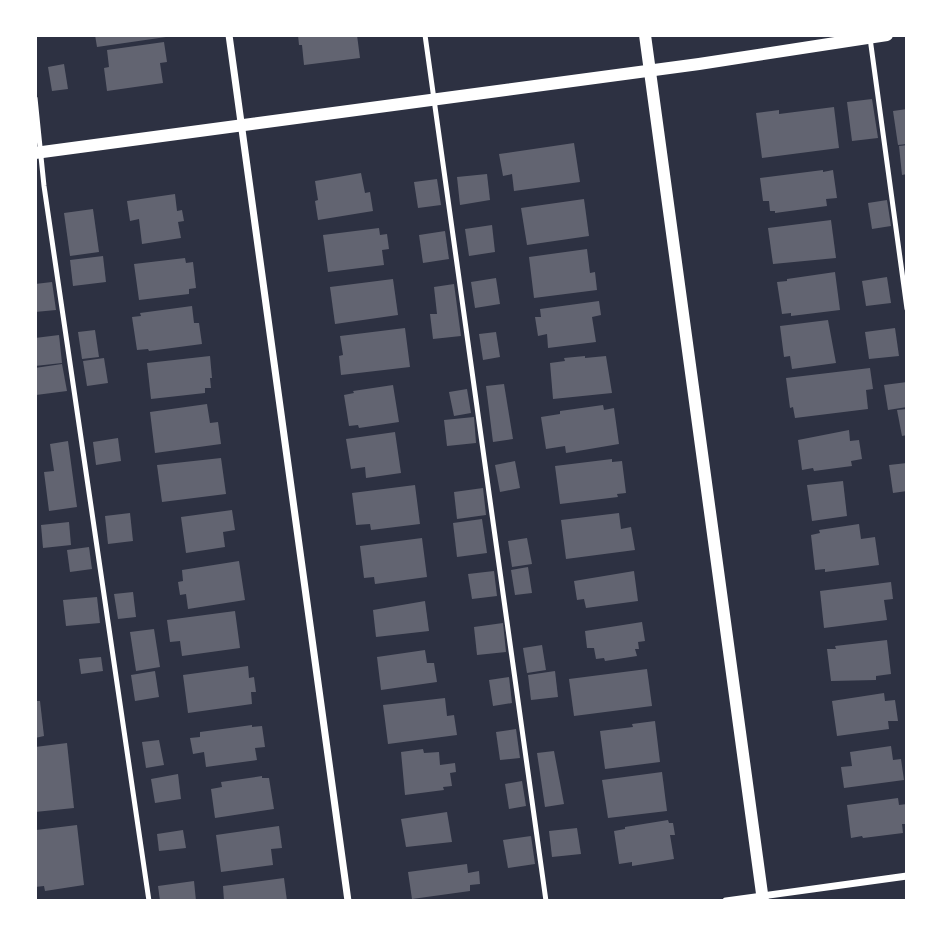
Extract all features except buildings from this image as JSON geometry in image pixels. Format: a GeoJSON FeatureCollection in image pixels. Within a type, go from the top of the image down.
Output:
{"type":"FeatureCollection","features":[{"type":"Feature","properties":{"kind":"street"},"geometry":{"type":"LineString","coordinates":[[229,35],[348,901]]}},
{"type":"Feature","properties":{"kind":"street"},"geometry":{"type":"LineString","coordinates":[[645,35],[763,899]]}},
{"type":"Feature","properties":{"kind":"street"},"geometry":{"type":"LineString","coordinates":[[37,153],[649,71],[887,35]]}},
{"type":"Feature","properties":{"kind":"street"},"geometry":{"type":"LineString","coordinates":[[726,901],[763,899],[907,876]]}},
{"type":"Feature","properties":{"kind":"lane"},"geometry":{"type":"LineString","coordinates":[[425,35],[546,901]]}},
{"type":"Feature","properties":{"kind":"lane"},"geometry":{"type":"LineString","coordinates":[[870,36],[907,309]]}},
{"type":"Feature","properties":{"kind":"lane"},"geometry":{"type":"LineString","coordinates":[[35,98],[37,153],[149,901]]}}]}
